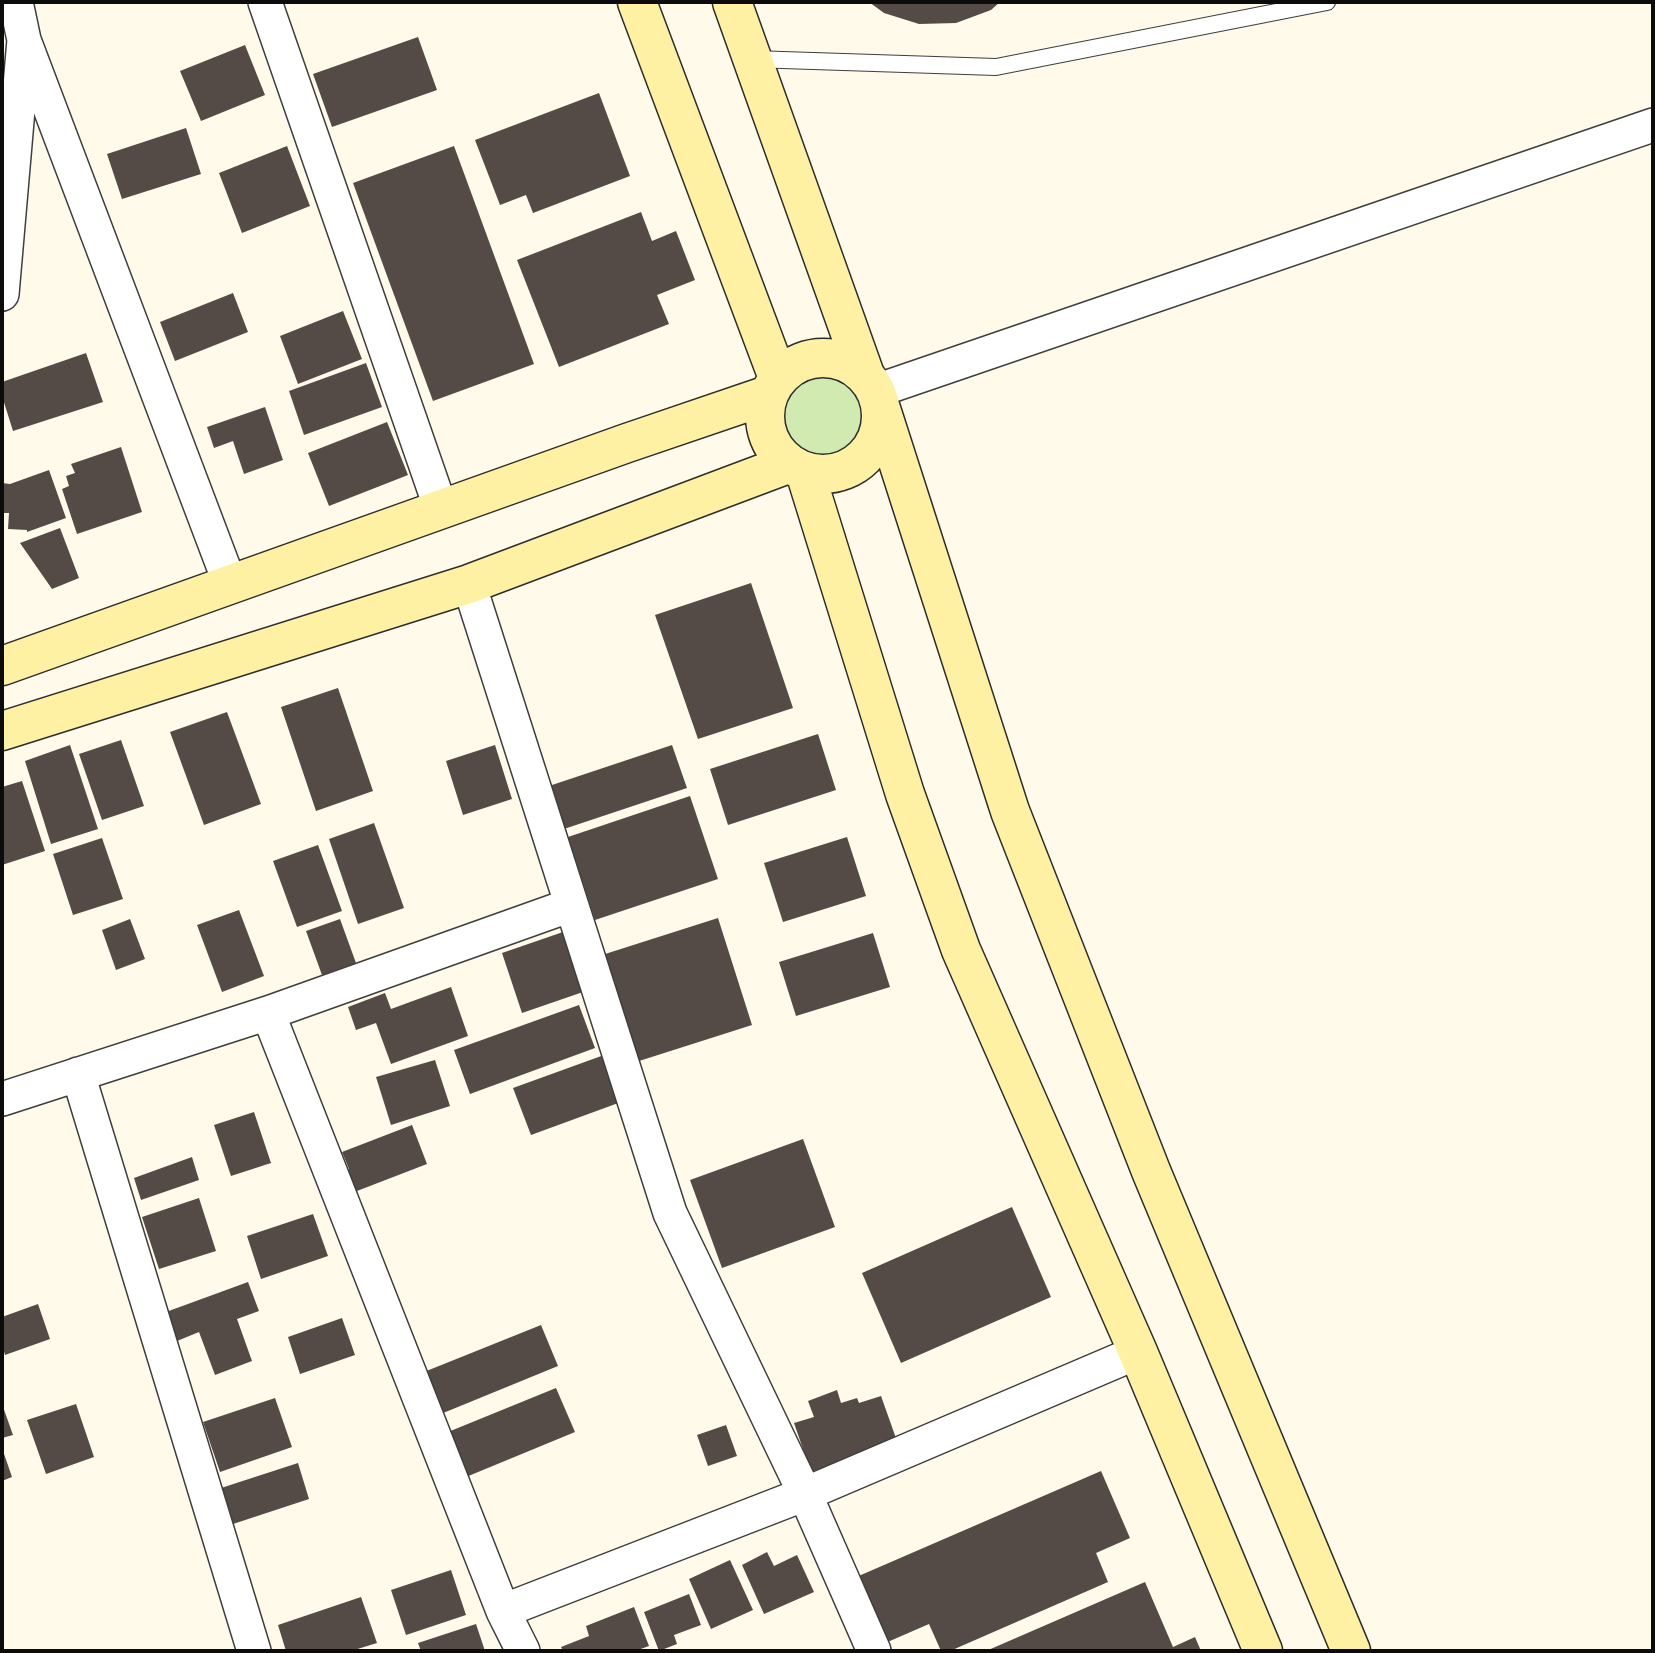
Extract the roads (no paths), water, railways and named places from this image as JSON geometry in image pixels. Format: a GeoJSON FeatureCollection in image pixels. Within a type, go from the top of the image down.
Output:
{"type":"FeatureCollection","features":[{"type":"Feature","properties":{"kind":"main road"},"geometry":{"type":"LineString","coordinates":[[2,666],[711,414],[773,386],[793,365],[811,358],[830,358],[849,363],[874,392],[880,429],[873,447],[860,461],[843,471],[824,475],[797,468],[774,450],[766,432],[764,414],[773,386],[751,309],[637,2]]}},
{"type":"Feature","properties":{"kind":"main road"},"geometry":{"type":"LineString","coordinates":[[732,2],[874,392],[1010,811],[1151,1171],[1351,1651]]}},
{"type":"Feature","properties":{"kind":"main road"},"geometry":{"type":"LineString","coordinates":[[711,414],[744,378],[754,355],[751,309]]}},
{"type":"Feature","properties":{"kind":"main road"},"geometry":{"type":"LineString","coordinates":[[2,731],[469,584],[731,485],[797,468]]}},
{"type":"Feature","properties":{"kind":"main road"},"geometry":{"type":"LineString","coordinates":[[797,468],[822,526],[905,794],[961,950],[1138,1352],[1263,1651]]}},
{"type":"Feature","properties":{"kind":"main road"},"geometry":{"type":"LineString","coordinates":[[731,485],[768,485],[788,495],[822,526]]}},
{"type":"Feature","properties":{"kind":"street"},"geometry":{"type":"LineString","coordinates":[[16,2],[24,40],[230,584]]}},
{"type":"Feature","properties":{"kind":"street"},"geometry":{"type":"LineString","coordinates":[[265,2],[441,509]]}},
{"type":"Feature","properties":{"kind":"street"},"geometry":{"type":"LineString","coordinates":[[2,295],[24,40]]}},
{"type":"Feature","properties":{"kind":"street"},"geometry":{"type":"LineString","coordinates":[[874,392],[1653,125]]}},
{"type":"Feature","properties":{"kind":"street"},"geometry":{"type":"LineString","coordinates":[[469,584],[670,1213],[805,1494],[874,1651]]}},
{"type":"Feature","properties":{"kind":"street"},"geometry":{"type":"LineString","coordinates":[[2,1099],[268,1013],[571,905]]}},
{"type":"Feature","properties":{"kind":"street"},"geometry":{"type":"LineString","coordinates":[[268,1013],[503,1611],[523,1651]]}},
{"type":"Feature","properties":{"kind":"street"},"geometry":{"type":"LineString","coordinates":[[78,1074],[254,1651]]}},
{"type":"Feature","properties":{"kind":"street"},"geometry":{"type":"LineString","coordinates":[[503,1611],[805,1494],[1138,1352]]}},
{"type":"Feature","properties":{"kind":"lane"},"geometry":{"type":"LineString","coordinates":[[752,59],[996,67],[1327,2]]}}]}
